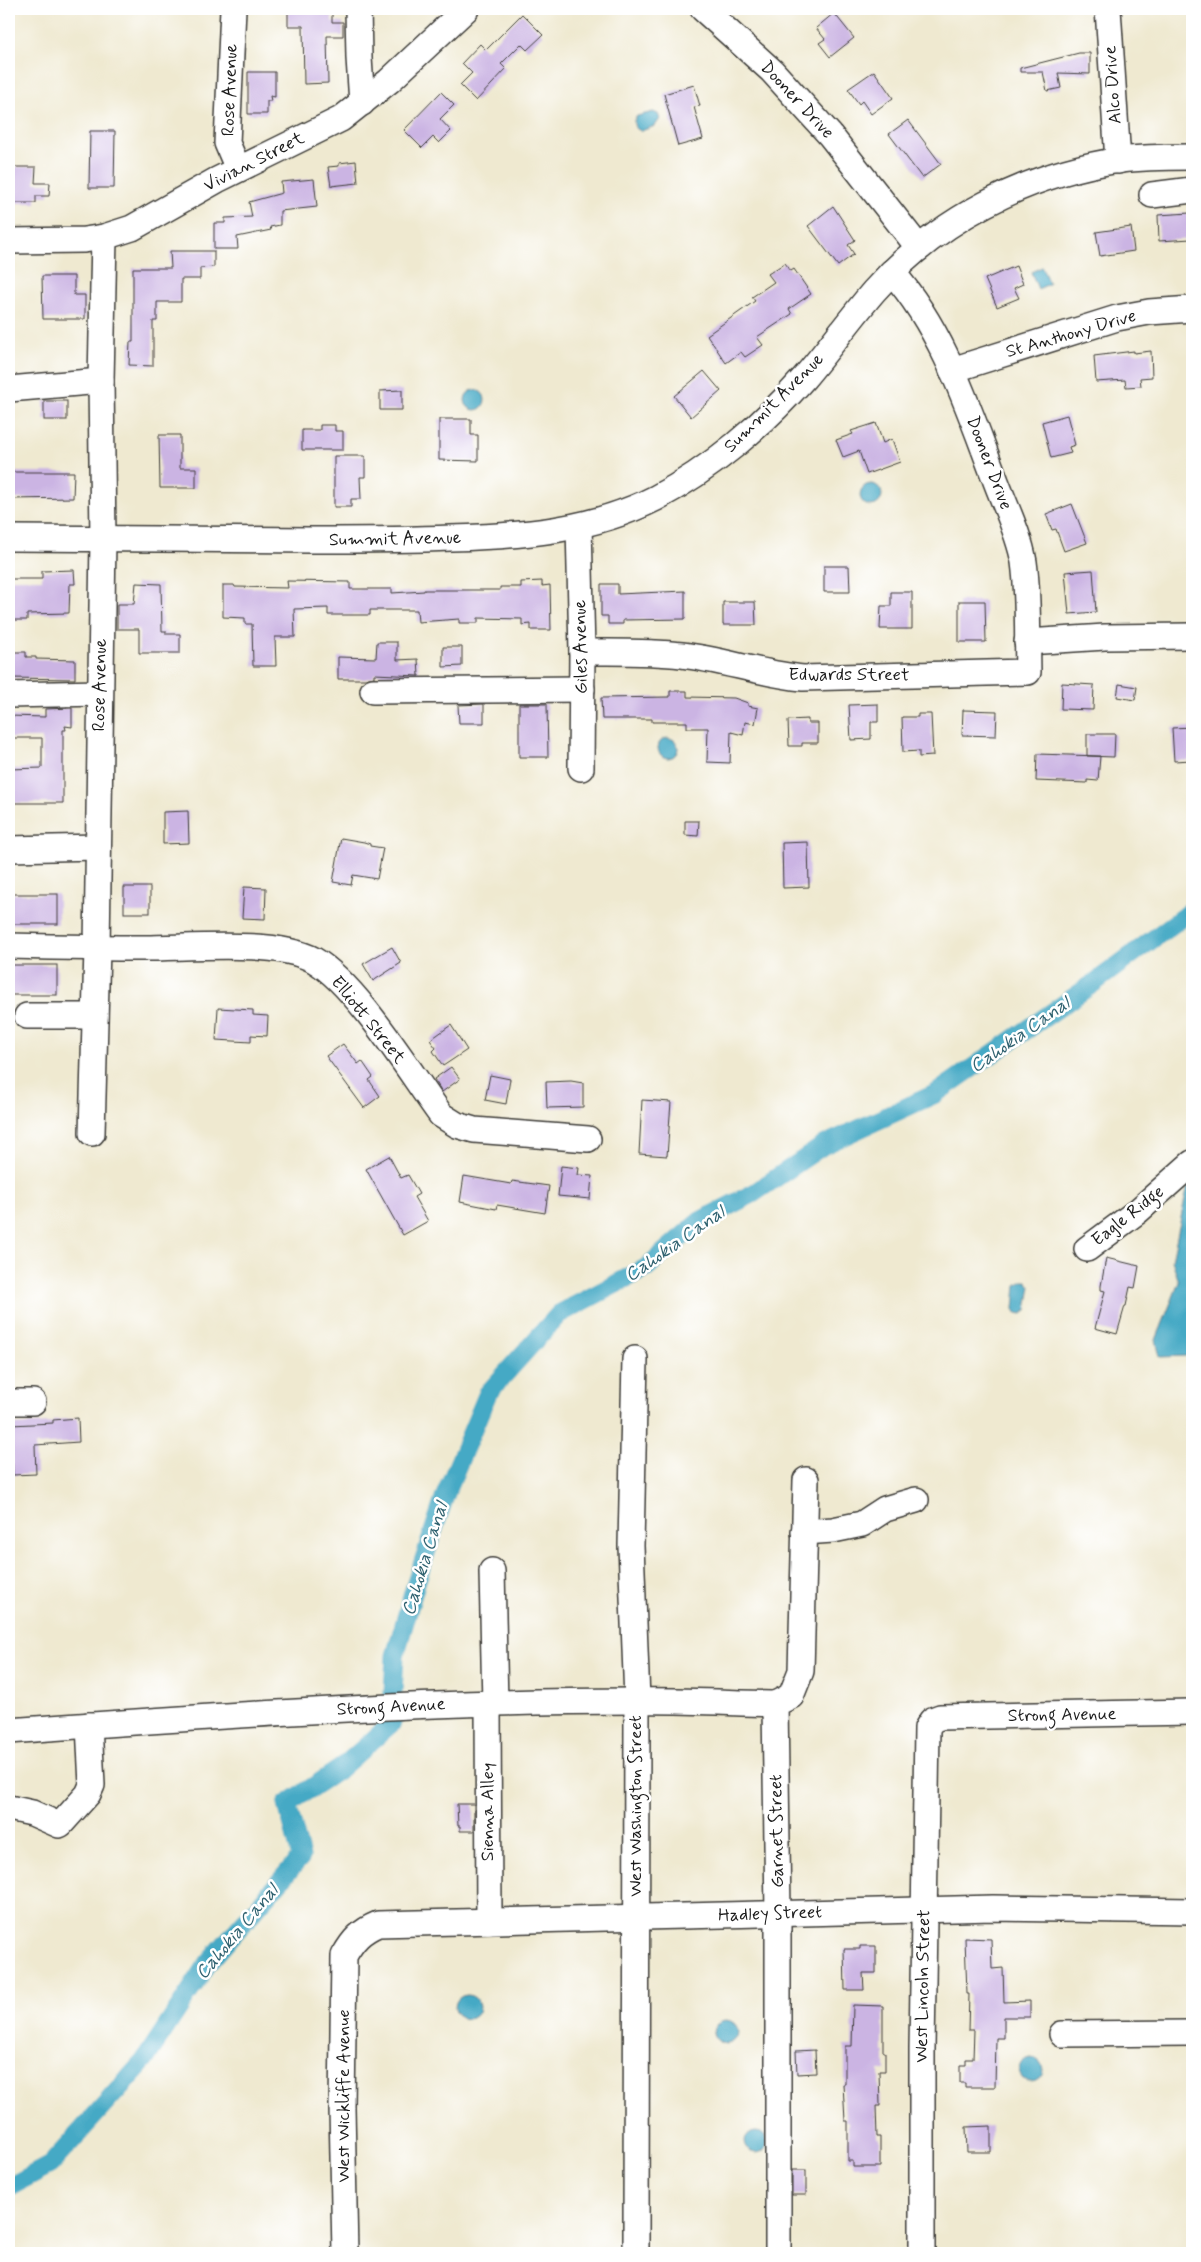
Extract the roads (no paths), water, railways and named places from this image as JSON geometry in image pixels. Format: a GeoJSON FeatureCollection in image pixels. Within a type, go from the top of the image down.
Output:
{"type":"FeatureCollection","features":[{"type":"Feature","properties":{"kind":"street","name":"Rose Avenue"},"geometry":{"type":"LineString","coordinates":[[233,9],[227,143],[238,169]]}},
{"type":"Feature","properties":{"kind":"street"},"geometry":{"type":"LineString","coordinates":[[358,9],[362,103]]}},
{"type":"Feature","properties":{"kind":"street","name":"Vivian Street"},"geometry":{"type":"LineString","coordinates":[[9,241],[84,240],[104,237],[132,228],[238,169],[341,119],[362,103],[466,9]]}},
{"type":"Feature","properties":{"kind":"street","name":"Dooner Drive"},"geometry":{"type":"LineString","coordinates":[[703,9],[772,72],[830,135],[919,248]]}},
{"type":"Feature","properties":{"kind":"street","name":"Alco Drive"},"geometry":{"type":"LineString","coordinates":[[1108,9],[1118,161]]}},
{"type":"Feature","properties":{"kind":"street","name":"Summit Avenue"},"geometry":{"type":"LineString","coordinates":[[9,538],[391,540],[513,536],[579,526],[614,516],[654,498],[687,480],[717,460],[758,424],[801,381],[873,292],[892,272],[919,248],[954,223],[989,202],[1031,183],[1068,171],[1118,161],[1192,157]]}},
{"type":"Feature","properties":{"kind":"street"},"geometry":{"type":"LineString","coordinates":[[1152,195],[1192,190]]}},
{"type":"Feature","properties":{"kind":"street","name":"Rose Avenue"},"geometry":{"type":"LineString","coordinates":[[92,1133],[97,948],[102,539],[101,381],[104,237]]}},
{"type":"Feature","properties":{"kind":"street","name":"Dooner Drive"},"geometry":{"type":"LineString","coordinates":[[892,272],[920,307],[952,370],[1020,547],[1028,602],[1028,672]]}},
{"type":"Feature","properties":{"kind":"street","name":"St Anthony Drive"},"geometry":{"type":"LineString","coordinates":[[952,370],[1117,318],[1149,312],[1192,309]]}},
{"type":"Feature","properties":{"kind":"street"},"geometry":{"type":"LineString","coordinates":[[9,389],[101,381]]}},
{"type":"Feature","properties":{"kind":"street","name":"Giles Avenue"},"geometry":{"type":"LineString","coordinates":[[579,526],[582,652],[581,768]]}},
{"type":"Feature","properties":{"kind":"street"},"geometry":{"type":"LineString","coordinates":[[1027,642],[1105,637],[1192,636]]}},
{"type":"Feature","properties":{"kind":"street","name":"Edwards Street"},"geometry":{"type":"LineString","coordinates":[[582,652],[638,652],[683,655],[777,676],[803,678],[1028,672]]}},
{"type":"Feature","properties":{"kind":"street"},"geometry":{"type":"LineString","coordinates":[[373,691],[582,689]]}},
{"type":"Feature","properties":{"kind":"street"},"geometry":{"type":"LineString","coordinates":[[9,695],[100,694]]}},
{"type":"Feature","properties":{"kind":"street"},"geometry":{"type":"LineString","coordinates":[[9,849],[98,847]]}},
{"type":"Feature","properties":{"kind":"street","name":"Elliott Street"},"geometry":{"type":"LineString","coordinates":[[9,946],[97,948],[269,947],[301,954],[314,960],[330,972],[350,994],[441,1114],[457,1125],[474,1130],[588,1138]]}},
{"type":"Feature","properties":{"kind":"street"},"geometry":{"type":"LineString","coordinates":[[27,1016],[94,1016]]}},
{"type":"Feature","properties":{"kind":"street","name":"Eagle Ridge"},"geometry":{"type":"LineString","coordinates":[[1087,1249],[1144,1206],[1192,1163]]}},
{"type":"Feature","properties":{"kind":"street","name":"West Washington Street"},"geometry":{"type":"LineString","coordinates":[[635,1359],[631,1546],[636,1700],[638,2111],[636,2253]]}},
{"type":"Feature","properties":{"kind":"street"},"geometry":{"type":"LineString","coordinates":[[775,1704],[791,1696],[801,1671],[806,1480]]}},
{"type":"Feature","properties":{"kind":"street"},"geometry":{"type":"LineString","coordinates":[[804,1532],[833,1530],[862,1524],[886,1509],[916,1500]]}},
{"type":"Feature","properties":{"kind":"street","name":"Sienna Alley"},"geometry":{"type":"LineString","coordinates":[[489,1921],[492,1571]]}},
{"type":"Feature","properties":{"kind":"street","name":"Strong Avenue"},"geometry":{"type":"LineString","coordinates":[[9,1731],[242,1714],[492,1704],[636,1700],[775,1704]]}},
{"type":"Feature","properties":{"kind":"street","name":"Garnet Street"},"geometry":{"type":"LineString","coordinates":[[775,1704],[778,1914],[778,2253]]}},
{"type":"Feature","properties":{"kind":"street","name":"Strong Avenue"},"geometry":{"type":"LineString","coordinates":[[932,1720],[940,1716],[1192,1712]]}},
{"type":"Feature","properties":{"kind":"street","name":"West Lincoln Street"},"geometry":{"type":"LineString","coordinates":[[922,2253],[927,1728],[932,1720]]}},
{"type":"Feature","properties":{"kind":"street"},"geometry":{"type":"LineString","coordinates":[[9,1808],[19,1809],[59,1825],[62,1824],[88,1794],[92,1786],[89,1725]]}},
{"type":"Feature","properties":{"kind":"street","name":"Hadley Street"},"geometry":{"type":"LineString","coordinates":[[353,1941],[366,1929],[378,1924],[993,1908],[1192,1911]]}},
{"type":"Feature","properties":{"kind":"street","name":"West Wickliffe Avenue"},"geometry":{"type":"LineString","coordinates":[[345,2253],[342,2108],[344,1956],[353,1941]]}},
{"type":"Feature","properties":{"kind":"street"},"geometry":{"type":"LineString","coordinates":[[1062,2034],[1192,2033]]}},
{"type":"Feature","properties":{"kind":"water"},"geometry":{"type":"Polygon","coordinates":[[[653,112],[658,114],[660,119],[655,126],[641,131],[635,128],[634,120],[637,116],[653,112]]]}},
{"type":"Feature","properties":{"kind":"water"},"geometry":{"type":"Polygon","coordinates":[[[1042,267],[1049,284],[1038,289],[1031,272],[1042,267]]]}},
{"type":"Feature","properties":{"kind":"water"},"geometry":{"type":"Polygon","coordinates":[[[475,390],[482,393],[485,400],[482,407],[475,410],[468,407],[465,400],[468,393],[475,390]]]}},
{"type":"Feature","properties":{"kind":"water"},"geometry":{"type":"Polygon","coordinates":[[[871,484],[879,487],[882,495],[879,503],[871,506],[863,503],[860,495],[863,487],[871,484]]]}},
{"type":"Feature","properties":{"kind":"water"},"geometry":{"type":"Polygon","coordinates":[[[668,738],[675,741],[678,748],[675,755],[668,758],[661,755],[658,748],[661,741],[668,738]]]}},
{"type":"Feature","properties":{"kind":"water"},"geometry":{"type":"Polygon","coordinates":[[[1192,1173],[1192,1352],[1186,1356],[1160,1357],[1156,1340],[1179,1282],[1172,1260],[1190,1175],[1192,1173]]]}},
{"type":"Feature","properties":{"kind":"water"},"geometry":{"type":"Polygon","coordinates":[[[1022,1281],[1027,1281],[1031,1286],[1027,1310],[1022,1314],[1016,1313],[1014,1309],[1016,1285],[1022,1281]]]}},
{"type":"Feature","properties":{"kind":"water"},"geometry":{"type":"Polygon","coordinates":[[[467,1995],[475,1999],[479,2007],[475,2015],[467,2019],[459,2015],[455,2007],[459,1999],[467,1995]]]}},
{"type":"Feature","properties":{"kind":"water"},"geometry":{"type":"Polygon","coordinates":[[[726,2020],[734,2024],[738,2032],[734,2040],[726,2044],[718,2040],[714,2032],[718,2024],[726,2020]]]}},
{"type":"Feature","properties":{"kind":"water"},"geometry":{"type":"Polygon","coordinates":[[[1031,2058],[1039,2062],[1043,2070],[1039,2078],[1031,2082],[1023,2078],[1019,2070],[1023,2062],[1031,2058]]]}},
{"type":"Feature","properties":{"kind":"water"},"geometry":{"type":"Polygon","coordinates":[[[752,2131],[760,2131],[767,2138],[767,2146],[760,2153],[752,2153],[745,2146],[745,2138],[752,2131]]]}},
{"type":"Feature","properties":{"kind":"waterway","name":"Cahokia Canal"},"geometry":{"type":"LineString","coordinates":[[393,1693],[395,1656],[416,1583],[446,1493],[488,1393],[559,1314],[646,1268],[700,1221],[754,1193],[824,1145],[935,1094],[1094,983],[1192,910]]}},
{"type":"Feature","properties":{"kind":"waterway","name":"Cahokia Canal"},"geometry":{"type":"LineString","coordinates":[[9,2187],[50,2165],[144,2061],[209,1962],[301,1857],[287,1804],[341,1768],[392,1723]]}}]}
